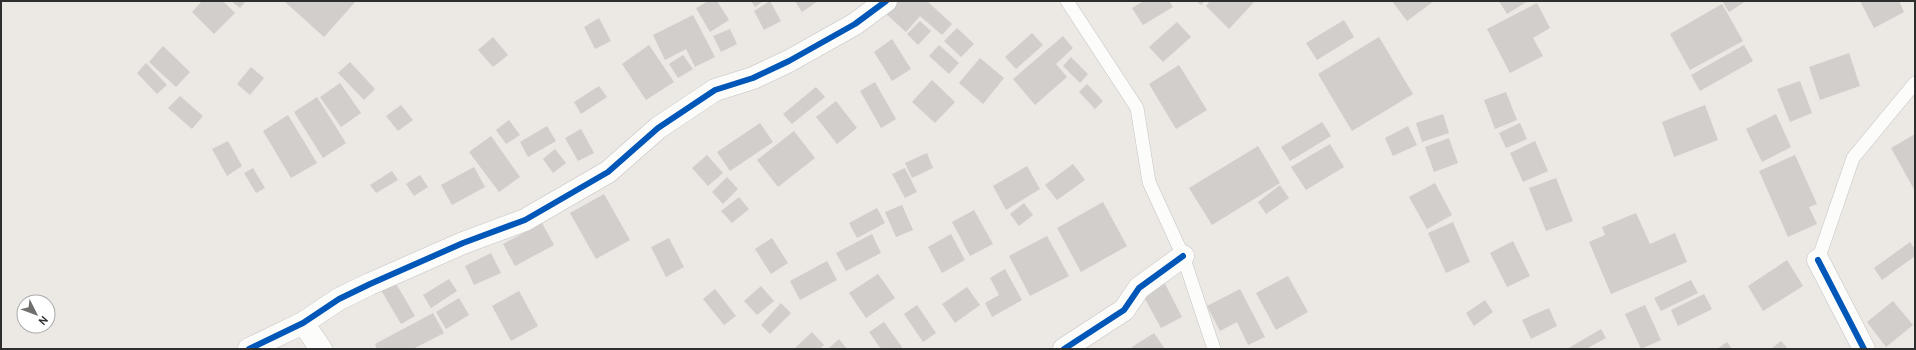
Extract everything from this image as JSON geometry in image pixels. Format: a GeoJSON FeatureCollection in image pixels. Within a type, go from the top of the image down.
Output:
{"type":"FeatureCollection","features":[{"type":"Feature","properties":{"kind":"street"},"geometry":{"type":"LineString","coordinates":[[249,349],[303,323],[338,299],[370,284],[463,243],[525,220],[608,172],[658,128],[715,90],[753,78],[789,62],[855,24],[886,1]]}},
{"type":"Feature","properties":{"kind":"street"},"geometry":{"type":"LineString","coordinates":[[1064,349],[1124,310],[1139,288],[1183,256]]}},
{"type":"Feature","properties":{"kind":"street"},"geometry":{"type":"LineString","coordinates":[[1818,260],[1864,349]]}},
{"type":"Feature","properties":{"kind":"street"},"geometry":{"type":"LineString","coordinates":[[303,323],[321,349]]}},
{"type":"Feature","properties":{"kind":"lane"},"geometry":{"type":"LineString","coordinates":[[1067,1],[1137,108],[1149,182],[1183,256],[1214,349]]}},
{"type":"Feature","properties":{"kind":"lane"},"geometry":{"type":"LineString","coordinates":[[1818,260],[1853,158],[1915,83]]}},
{"type":"Feature","properties":{"kind":"building"},"geometry":{"type":"Polygon","coordinates":[[[202,1],[223,1],[235,13],[214,34],[192,12],[202,1]]]}},
{"type":"Feature","properties":{"kind":"building"},"geometry":{"type":"Polygon","coordinates":[[[231,1],[246,1],[240,8],[231,1]]]}},
{"type":"Feature","properties":{"kind":"building"},"geometry":{"type":"Polygon","coordinates":[[[284,1],[356,1],[324,37],[284,1]]]}},
{"type":"Feature","properties":{"kind":"building"},"geometry":{"type":"Polygon","coordinates":[[[708,1],[717,1],[729,20],[710,32],[696,8],[708,1]]]}},
{"type":"Feature","properties":{"kind":"building"},"geometry":{"type":"Polygon","coordinates":[[[751,1],[763,1],[755,7],[751,1]]]}},
{"type":"Feature","properties":{"kind":"building"},"geometry":{"type":"Polygon","coordinates":[[[770,1],[781,21],[764,30],[754,11],[770,1]]]}},
{"type":"Feature","properties":{"kind":"building"},"geometry":{"type":"Polygon","coordinates":[[[795,1],[818,1],[802,12],[795,1]]]}},
{"type":"Feature","properties":{"kind":"building"},"geometry":{"type":"Polygon","coordinates":[[[895,1],[927,1],[952,24],[942,35],[920,16],[906,32],[885,13],[895,1]]]}},
{"type":"Feature","properties":{"kind":"building"},"geometry":{"type":"Polygon","coordinates":[[[1144,1],[1169,1],[1173,7],[1143,25],[1132,8],[1144,1]]]}},
{"type":"Feature","properties":{"kind":"building"},"geometry":{"type":"Polygon","coordinates":[[[1196,1],[1205,1],[1201,5],[1196,1]]]}},
{"type":"Feature","properties":{"kind":"building"},"geometry":{"type":"Polygon","coordinates":[[[1210,1],[1255,1],[1229,29],[1206,6],[1210,1]]]}},
{"type":"Feature","properties":{"kind":"building"},"geometry":{"type":"Polygon","coordinates":[[[1392,1],[1434,1],[1407,21],[1392,1]]]}},
{"type":"Feature","properties":{"kind":"building"},"geometry":{"type":"Polygon","coordinates":[[[1499,1],[1528,1],[1507,14],[1499,1]]]}},
{"type":"Feature","properties":{"kind":"building"},"geometry":{"type":"Polygon","coordinates":[[[1722,1],[1746,1],[1729,12],[1722,1]]]}},
{"type":"Feature","properties":{"kind":"building"},"geometry":{"type":"Polygon","coordinates":[[[1860,1],[1899,1],[1904,12],[1874,28],[1860,1]]]}},
{"type":"Feature","properties":{"kind":"building"},"geometry":{"type":"Polygon","coordinates":[[[1537,3],[1550,28],[1533,38],[1543,56],[1510,73],[1487,29],[1537,3]]]}},
{"type":"Feature","properties":{"kind":"building"},"geometry":{"type":"Polygon","coordinates":[[[1722,4],[1743,41],[1690,70],[1670,34],[1722,4]]]}},
{"type":"Feature","properties":{"kind":"building"},"geometry":{"type":"Polygon","coordinates":[[[693,15],[715,57],[695,67],[686,49],[665,60],[653,35],[693,15]]]}},
{"type":"Feature","properties":{"kind":"building"},"geometry":{"type":"Polygon","coordinates":[[[599,18],[611,41],[595,49],[584,27],[599,18]]]}},
{"type":"Feature","properties":{"kind":"building"},"geometry":{"type":"Polygon","coordinates":[[[1344,20],[1354,37],[1317,60],[1306,43],[1344,20]]]}},
{"type":"Feature","properties":{"kind":"building"},"geometry":{"type":"Polygon","coordinates":[[[920,21],[931,31],[918,45],[907,34],[920,21]]]}},
{"type":"Feature","properties":{"kind":"building"},"geometry":{"type":"Polygon","coordinates":[[[1177,22],[1191,37],[1163,62],[1149,47],[1177,22]]]}},
{"type":"Feature","properties":{"kind":"building"},"geometry":{"type":"Polygon","coordinates":[[[957,28],[974,44],[961,57],[944,41],[957,28]]]}},
{"type":"Feature","properties":{"kind":"building"},"geometry":{"type":"Polygon","coordinates":[[[730,29],[737,44],[721,52],[713,36],[730,29]]]}},
{"type":"Feature","properties":{"kind":"building"},"geometry":{"type":"Polygon","coordinates":[[[1032,33],[1043,45],[1016,69],[1005,57],[1032,33]]]}},
{"type":"Feature","properties":{"kind":"building"},"geometry":{"type":"Polygon","coordinates":[[[1063,36],[1073,48],[1056,64],[1067,77],[1035,105],[1013,79],[1063,36]]]}},
{"type":"Feature","properties":{"kind":"building"},"geometry":{"type":"Polygon","coordinates":[[[493,37],[508,55],[493,67],[478,50],[493,37]]]}},
{"type":"Feature","properties":{"kind":"building"},"geometry":{"type":"Polygon","coordinates":[[[1379,37],[1413,94],[1352,131],[1318,74],[1379,37]]]}},
{"type":"Feature","properties":{"kind":"building"},"geometry":{"type":"Polygon","coordinates":[[[892,39],[911,69],[892,81],[874,52],[892,39]]]}},
{"type":"Feature","properties":{"kind":"building"},"geometry":{"type":"Polygon","coordinates":[[[649,45],[674,82],[646,100],[622,64],[649,45]]]}},
{"type":"Feature","properties":{"kind":"building"},"geometry":{"type":"Polygon","coordinates":[[[939,45],[959,63],[949,74],[929,56],[939,45]]]}},
{"type":"Feature","properties":{"kind":"building"},"geometry":{"type":"Polygon","coordinates":[[[1744,45],[1753,61],[1700,91],[1691,75],[1744,45]]]}},
{"type":"Feature","properties":{"kind":"building"},"geometry":{"type":"Polygon","coordinates":[[[163,46],[190,72],[176,87],[149,62],[163,46]]]}},
{"type":"Feature","properties":{"kind":"building"},"geometry":{"type":"Polygon","coordinates":[[[1849,53],[1860,86],[1820,100],[1809,67],[1849,53]]]}},
{"type":"Feature","properties":{"kind":"building"},"geometry":{"type":"Polygon","coordinates":[[[683,55],[693,69],[678,78],[669,64],[683,55]]]}},
{"type":"Feature","properties":{"kind":"building"},"geometry":{"type":"Polygon","coordinates":[[[1071,57],[1088,74],[1080,83],[1063,66],[1071,57]]]}},
{"type":"Feature","properties":{"kind":"building"},"geometry":{"type":"Polygon","coordinates":[[[980,58],[1004,78],[983,104],[959,83],[980,58]]]}},
{"type":"Feature","properties":{"kind":"building"},"geometry":{"type":"Polygon","coordinates":[[[350,62],[375,89],[364,100],[338,73],[350,62]]]}},
{"type":"Feature","properties":{"kind":"building"},"geometry":{"type":"Polygon","coordinates":[[[146,63],[167,85],[157,94],[137,73],[146,63]]]}},
{"type":"Feature","properties":{"kind":"building"},"geometry":{"type":"Polygon","coordinates":[[[1179,65],[1207,110],[1176,129],[1149,84],[1179,65]]]}},
{"type":"Feature","properties":{"kind":"building"},"geometry":{"type":"Polygon","coordinates":[[[251,67],[264,78],[250,95],[237,84],[251,67]]]}},
{"type":"Feature","properties":{"kind":"building"},"geometry":{"type":"Polygon","coordinates":[[[932,80],[955,102],[935,123],[912,102],[932,80]]]}},
{"type":"Feature","properties":{"kind":"building"},"geometry":{"type":"Polygon","coordinates":[[[1800,81],[1812,113],[1790,122],[1777,89],[1800,81]]]}},
{"type":"Feature","properties":{"kind":"building"},"geometry":{"type":"Polygon","coordinates":[[[875,82],[896,119],[881,128],[860,91],[875,82]]]}},
{"type":"Feature","properties":{"kind":"building"},"geometry":{"type":"Polygon","coordinates":[[[340,83],[361,113],[341,127],[320,97],[340,83]]]}},
{"type":"Feature","properties":{"kind":"building"},"geometry":{"type":"Polygon","coordinates":[[[1087,84],[1103,101],[1095,109],[1079,92],[1087,84]]]}},
{"type":"Feature","properties":{"kind":"building"},"geometry":{"type":"Polygon","coordinates":[[[599,86],[607,97],[581,114],[574,102],[599,86]]]}},
{"type":"Feature","properties":{"kind":"building"},"geometry":{"type":"Polygon","coordinates":[[[816,87],[825,97],[792,124],[783,114],[816,87]]]}},
{"type":"Feature","properties":{"kind":"building"},"geometry":{"type":"Polygon","coordinates":[[[1506,92],[1517,120],[1495,129],[1484,100],[1506,92]]]}},
{"type":"Feature","properties":{"kind":"building"},"geometry":{"type":"Polygon","coordinates":[[[180,96],[203,116],[192,129],[168,108],[180,96]]]}},
{"type":"Feature","properties":{"kind":"building"},"geometry":{"type":"Polygon","coordinates":[[[317,97],[346,143],[323,158],[294,112],[317,97]]]}},
{"type":"Feature","properties":{"kind":"building"},"geometry":{"type":"Polygon","coordinates":[[[836,101],[857,128],[837,144],[816,117],[836,101]]]}},
{"type":"Feature","properties":{"kind":"building"},"geometry":{"type":"Polygon","coordinates":[[[401,105],[413,120],[398,131],[386,116],[401,105]]]}},
{"type":"Feature","properties":{"kind":"building"},"geometry":{"type":"Polygon","coordinates":[[[1705,105],[1718,140],[1674,157],[1662,122],[1705,105]]]}},
{"type":"Feature","properties":{"kind":"building"},"geometry":{"type":"Polygon","coordinates":[[[1443,114],[1449,133],[1422,142],[1416,123],[1443,114]]]}},
{"type":"Feature","properties":{"kind":"building"},"geometry":{"type":"Polygon","coordinates":[[[1776,114],[1791,147],[1762,162],[1746,129],[1776,114]]]}},
{"type":"Feature","properties":{"kind":"building"},"geometry":{"type":"Polygon","coordinates":[[[288,115],[317,163],[291,178],[263,131],[288,115]]]}},
{"type":"Feature","properties":{"kind":"building"},"geometry":{"type":"Polygon","coordinates":[[[509,120],[520,135],[506,144],[496,130],[509,120]]]}},
{"type":"Feature","properties":{"kind":"building"},"geometry":{"type":"Polygon","coordinates":[[[1322,122],[1331,136],[1290,161],[1281,147],[1322,122]]]}},
{"type":"Feature","properties":{"kind":"building"},"geometry":{"type":"Polygon","coordinates":[[[760,123],[773,142],[730,171],[717,152],[760,123]]]}},
{"type":"Feature","properties":{"kind":"building"},"geometry":{"type":"Polygon","coordinates":[[[1520,123],[1527,139],[1506,148],[1499,133],[1520,123]]]}},
{"type":"Feature","properties":{"kind":"building"},"geometry":{"type":"Polygon","coordinates":[[[547,126],[556,141],[528,157],[520,142],[547,126]]]}},
{"type":"Feature","properties":{"kind":"building"},"geometry":{"type":"Polygon","coordinates":[[[1408,126],[1417,145],[1393,156],[1385,138],[1408,126]]]}},
{"type":"Feature","properties":{"kind":"building"},"geometry":{"type":"Polygon","coordinates":[[[581,129],[594,153],[578,161],[565,138],[581,129]]]}},
{"type":"Feature","properties":{"kind":"building"},"geometry":{"type":"Polygon","coordinates":[[[794,131],[815,158],[778,187],[757,160],[794,131]]]}},
{"type":"Feature","properties":{"kind":"building"},"geometry":{"type":"Polygon","coordinates":[[[1915,134],[1915,191],[1891,148],[1915,134]]]}},
{"type":"Feature","properties":{"kind":"building"},"geometry":{"type":"Polygon","coordinates":[[[491,136],[520,177],[499,192],[469,152],[491,136]]]}},
{"type":"Feature","properties":{"kind":"building"},"geometry":{"type":"Polygon","coordinates":[[[1449,138],[1458,163],[1434,172],[1425,147],[1449,138]]]}},
{"type":"Feature","properties":{"kind":"building"},"geometry":{"type":"Polygon","coordinates":[[[228,141],[242,166],[227,176],[212,149],[228,141]]]}},
{"type":"Feature","properties":{"kind":"building"},"geometry":{"type":"Polygon","coordinates":[[[1535,141],[1548,171],[1523,182],[1510,153],[1535,141]]]}},
{"type":"Feature","properties":{"kind":"building"},"geometry":{"type":"Polygon","coordinates":[[[1330,144],[1344,167],[1306,190],[1291,167],[1330,144]]]}},
{"type":"Feature","properties":{"kind":"building"},"geometry":{"type":"Polygon","coordinates":[[[1258,146],[1280,183],[1212,225],[1189,188],[1258,146]]]}},
{"type":"Feature","properties":{"kind":"building"},"geometry":{"type":"Polygon","coordinates":[[[555,149],[566,163],[553,173],[543,159],[555,149]]]}},
{"type":"Feature","properties":{"kind":"building"},"geometry":{"type":"Polygon","coordinates":[[[927,153],[933,168],[912,178],[905,163],[927,153]]]}},
{"type":"Feature","properties":{"kind":"building"},"geometry":{"type":"Polygon","coordinates":[[[707,155],[723,173],[708,186],[692,168],[707,155]]]}},
{"type":"Feature","properties":{"kind":"building"},"geometry":{"type":"Polygon","coordinates":[[[1795,155],[1817,204],[1809,207],[1817,224],[1788,237],[1759,171],[1795,155]]]}},
{"type":"Feature","properties":{"kind":"building"},"geometry":{"type":"Polygon","coordinates":[[[1073,164],[1085,180],[1057,200],[1045,185],[1073,164]]]}},
{"type":"Feature","properties":{"kind":"building"},"geometry":{"type":"Polygon","coordinates":[[[1027,166],[1040,189],[1006,210],[993,186],[1027,166]]]}},
{"type":"Feature","properties":{"kind":"building"},"geometry":{"type":"Polygon","coordinates":[[[474,167],[485,187],[452,205],[441,185],[474,167]]]}},
{"type":"Feature","properties":{"kind":"building"},"geometry":{"type":"Polygon","coordinates":[[[253,168],[265,188],[256,193],[244,173],[253,168]]]}},
{"type":"Feature","properties":{"kind":"building"},"geometry":{"type":"Polygon","coordinates":[[[905,168],[917,192],[905,198],[892,174],[905,168]]]}},
{"type":"Feature","properties":{"kind":"building"},"geometry":{"type":"Polygon","coordinates":[[[392,171],[398,180],[376,193],[370,185],[392,171]]]}},
{"type":"Feature","properties":{"kind":"building"},"geometry":{"type":"Polygon","coordinates":[[[420,175],[428,187],[414,196],[406,184],[420,175]]]}},
{"type":"Feature","properties":{"kind":"building"},"geometry":{"type":"Polygon","coordinates":[[[727,177],[738,189],[723,204],[712,192],[727,177]]]}},
{"type":"Feature","properties":{"kind":"building"},"geometry":{"type":"Polygon","coordinates":[[[1556,178],[1573,221],[1546,231],[1529,188],[1556,178]]]}},
{"type":"Feature","properties":{"kind":"building"},"geometry":{"type":"Polygon","coordinates":[[[1435,183],[1452,215],[1427,229],[1409,197],[1435,183]]]}},
{"type":"Feature","properties":{"kind":"building"},"geometry":{"type":"Polygon","coordinates":[[[1280,185],[1289,198],[1266,214],[1258,202],[1280,185]]]}},
{"type":"Feature","properties":{"kind":"building"},"geometry":{"type":"Polygon","coordinates":[[[604,194],[630,240],[596,259],[570,213],[604,194]]]}},
{"type":"Feature","properties":{"kind":"building"},"geometry":{"type":"Polygon","coordinates":[[[739,197],[749,209],[732,223],[721,211],[739,197]]]}},
{"type":"Feature","properties":{"kind":"building"},"geometry":{"type":"Polygon","coordinates":[[[1103,202],[1127,246],[1081,272],[1057,228],[1103,202]]]}},
{"type":"Feature","properties":{"kind":"building"},"geometry":{"type":"Polygon","coordinates":[[[1024,203],[1033,215],[1019,226],[1010,214],[1024,203]]]}},
{"type":"Feature","properties":{"kind":"building"},"geometry":{"type":"Polygon","coordinates":[[[902,205],[913,230],[896,237],[885,212],[902,205]]]}},
{"type":"Feature","properties":{"kind":"building"},"geometry":{"type":"Polygon","coordinates":[[[877,208],[885,223],[857,238],[849,223],[877,208]]]}},
{"type":"Feature","properties":{"kind":"building"},"geometry":{"type":"Polygon","coordinates":[[[974,210],[993,244],[970,256],[952,222],[974,210]]]}},
{"type":"Feature","properties":{"kind":"building"},"geometry":{"type":"Polygon","coordinates":[[[1636,213],[1650,244],[1675,233],[1687,262],[1611,294],[1589,242],[1605,235],[1602,227],[1636,213]]]}},
{"type":"Feature","properties":{"kind":"building"},"geometry":{"type":"Polygon","coordinates":[[[1453,222],[1470,262],[1446,273],[1428,233],[1453,222]]]}},
{"type":"Feature","properties":{"kind":"building"},"geometry":{"type":"Polygon","coordinates":[[[542,223],[554,245],[515,266],[503,244],[542,223]]]}},
{"type":"Feature","properties":{"kind":"building"},"geometry":{"type":"Polygon","coordinates":[[[872,234],[881,253],[846,271],[836,253],[872,234]]]}},
{"type":"Feature","properties":{"kind":"building"},"geometry":{"type":"Polygon","coordinates":[[[951,234],[965,260],[942,273],[928,247],[951,234]]]}},
{"type":"Feature","properties":{"kind":"building"},"geometry":{"type":"Polygon","coordinates":[[[1047,236],[1069,276],[1030,296],[1009,256],[1047,236]]]}},
{"type":"Feature","properties":{"kind":"building"},"geometry":{"type":"Polygon","coordinates":[[[669,238],[684,267],[666,277],[651,247],[669,238]]]}},
{"type":"Feature","properties":{"kind":"building"},"geometry":{"type":"Polygon","coordinates":[[[772,238],[788,263],[771,274],[755,249],[772,238]]]}},
{"type":"Feature","properties":{"kind":"building"},"geometry":{"type":"Polygon","coordinates":[[[1513,241],[1530,276],[1507,287],[1490,253],[1513,241]]]}},
{"type":"Feature","properties":{"kind":"building"},"geometry":{"type":"Polygon","coordinates":[[[1910,242],[1915,249],[1915,256],[1882,280],[1874,268],[1910,242]]]}},
{"type":"Feature","properties":{"kind":"building"},"geometry":{"type":"Polygon","coordinates":[[[491,253],[501,273],[474,285],[465,266],[491,253]]]}},
{"type":"Feature","properties":{"kind":"building"},"geometry":{"type":"Polygon","coordinates":[[[1787,260],[1803,286],[1763,311],[1748,286],[1787,260]]]}},
{"type":"Feature","properties":{"kind":"building"},"geometry":{"type":"Polygon","coordinates":[[[827,261],[837,280],[800,300],[790,281],[827,261]]]}},
{"type":"Feature","properties":{"kind":"building"},"geometry":{"type":"Polygon","coordinates":[[[1005,269],[1022,300],[992,317],[985,303],[999,295],[990,278],[1005,269]]]}},
{"type":"Feature","properties":{"kind":"building"},"geometry":{"type":"Polygon","coordinates":[[[878,274],[895,298],[866,318],[849,293],[878,274]]]}},
{"type":"Feature","properties":{"kind":"building"},"geometry":{"type":"Polygon","coordinates":[[[1161,276],[1182,317],[1161,328],[1139,288],[1161,276]]]}},
{"type":"Feature","properties":{"kind":"building"},"geometry":{"type":"Polygon","coordinates":[[[1288,276],[1308,312],[1276,330],[1256,293],[1288,276]]]}},
{"type":"Feature","properties":{"kind":"building"},"geometry":{"type":"Polygon","coordinates":[[[449,279],[457,291],[431,308],[423,295],[449,279]]]}},
{"type":"Feature","properties":{"kind":"building"},"geometry":{"type":"Polygon","coordinates":[[[1691,280],[1698,293],[1661,311],[1654,298],[1691,280]]]}},
{"type":"Feature","properties":{"kind":"building"},"geometry":{"type":"Polygon","coordinates":[[[395,282],[415,316],[401,324],[381,290],[395,282]]]}},
{"type":"Feature","properties":{"kind":"building"},"geometry":{"type":"Polygon","coordinates":[[[761,286],[774,301],[757,315],[744,301],[761,286]]]}},
{"type":"Feature","properties":{"kind":"building"},"geometry":{"type":"Polygon","coordinates":[[[967,287],[980,305],[955,323],[942,304],[967,287]]]}},
{"type":"Feature","properties":{"kind":"building"},"geometry":{"type":"Polygon","coordinates":[[[715,289],[736,316],[724,325],[703,299],[715,289]]]}},
{"type":"Feature","properties":{"kind":"building"},"geometry":{"type":"Polygon","coordinates":[[[1240,289],[1265,337],[1248,345],[1237,322],[1220,331],[1207,306],[1240,289]]]}},
{"type":"Feature","properties":{"kind":"building"},"geometry":{"type":"Polygon","coordinates":[[[519,291],[538,326],[511,341],[492,306],[519,291]]]}},
{"type":"Feature","properties":{"kind":"building"},"geometry":{"type":"Polygon","coordinates":[[[1704,294],[1712,309],[1678,326],[1671,310],[1704,294]]]}},
{"type":"Feature","properties":{"kind":"building"},"geometry":{"type":"Polygon","coordinates":[[[459,298],[469,315],[446,329],[436,312],[459,298]]]}},
{"type":"Feature","properties":{"kind":"building"},"geometry":{"type":"Polygon","coordinates":[[[1485,300],[1493,312],[1474,326],[1466,313],[1485,300]]]}},
{"type":"Feature","properties":{"kind":"building"},"geometry":{"type":"Polygon","coordinates":[[[1893,301],[1913,325],[1886,347],[1867,322],[1893,301]]]}},
{"type":"Feature","properties":{"kind":"building"},"geometry":{"type":"Polygon","coordinates":[[[781,303],[791,313],[770,334],[761,325],[781,303]]]}},
{"type":"Feature","properties":{"kind":"building"},"geometry":{"type":"Polygon","coordinates":[[[917,305],[936,333],[923,342],[904,314],[917,305]]]}},
{"type":"Feature","properties":{"kind":"building"},"geometry":{"type":"Polygon","coordinates":[[[1645,305],[1661,340],[1641,349],[1625,314],[1645,305]]]}},
{"type":"Feature","properties":{"kind":"building"},"geometry":{"type":"Polygon","coordinates":[[[1549,308],[1557,326],[1531,339],[1522,320],[1549,308]]]}},
{"type":"Feature","properties":{"kind":"building"},"geometry":{"type":"Polygon","coordinates":[[[433,313],[444,333],[413,349],[377,349],[375,344],[433,313]]]}},
{"type":"Feature","properties":{"kind":"building"},"geometry":{"type":"Polygon","coordinates":[[[884,322],[902,347],[900,349],[881,349],[869,332],[884,322]]]}},
{"type":"Feature","properties":{"kind":"building"},"geometry":{"type":"Polygon","coordinates":[[[1601,329],[1606,338],[1586,349],[1567,349],[1601,329]]]}},
{"type":"Feature","properties":{"kind":"building"},"geometry":{"type":"Polygon","coordinates":[[[812,332],[824,345],[820,349],[794,349],[812,332]]]}},
{"type":"Feature","properties":{"kind":"building"},"geometry":{"type":"Polygon","coordinates":[[[1154,333],[1165,349],[1133,349],[1132,347],[1154,333]]]}},
{"type":"Feature","properties":{"kind":"building"},"geometry":{"type":"Polygon","coordinates":[[[839,339],[847,349],[828,349],[839,339]]]}},
{"type":"Feature","properties":{"kind":"building"},"geometry":{"type":"Polygon","coordinates":[[[1781,341],[1788,349],[1771,349],[1781,341]]]}},
{"type":"Feature","properties":{"kind":"building"},"geometry":{"type":"Polygon","coordinates":[[[1727,342],[1732,349],[1717,349],[1727,342]]]}},
{"type":"Feature","properties":{"kind":"cycle path"},"geometry":{"type":"LineString","coordinates":[[249,349],[303,323],[339,299],[370,284],[463,243],[525,220],[608,172],[658,128],[715,90],[753,78],[789,61],[855,24],[886,1]]}},
{"type":"Feature","properties":{"kind":"cycle path"},"geometry":{"type":"LineString","coordinates":[[1064,349],[1124,310],[1139,288],[1183,256]]}},
{"type":"Feature","properties":{"kind":"cycle path"},"geometry":{"type":"LineString","coordinates":[[1818,260],[1864,349]]}}]}
